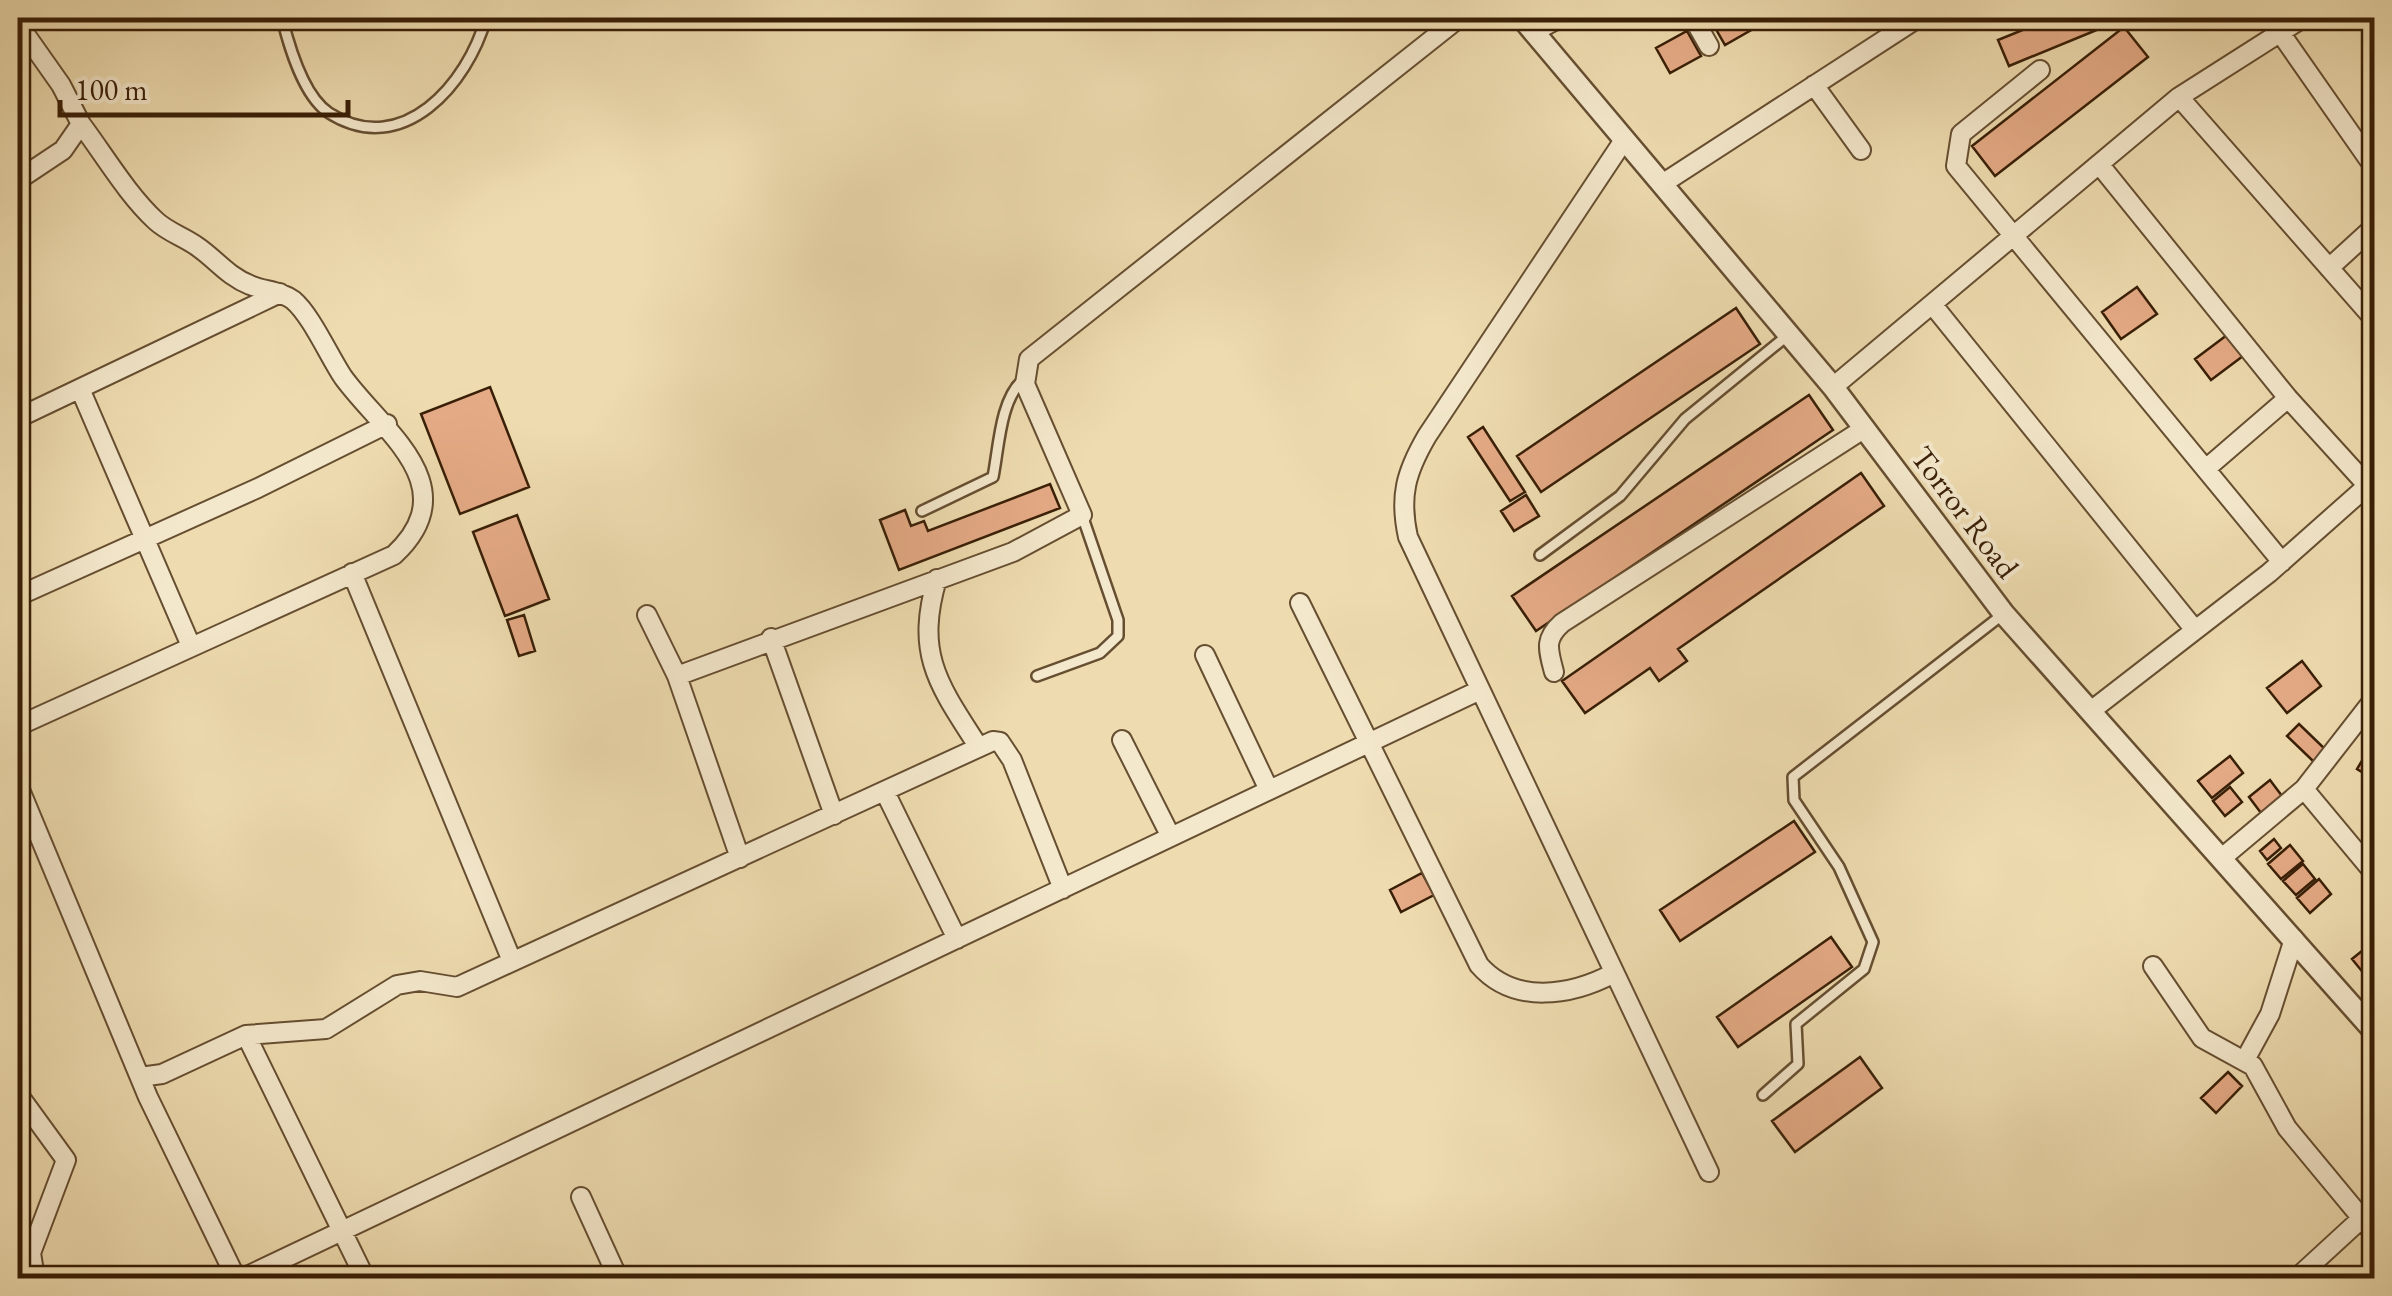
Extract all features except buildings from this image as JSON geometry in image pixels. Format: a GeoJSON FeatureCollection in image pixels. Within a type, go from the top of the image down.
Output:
{"type":"FeatureCollection","features":[{"type":"Feature","properties":{"kind":"street"},"geometry":{"type":"LineString","coordinates":[[677,676],[771,638],[1013,552],[1082,514],[1024,379],[1029,359],[1459,18]]}},
{"type":"Feature","properties":{"kind":"street"},"geometry":{"type":"LineString","coordinates":[[1528,24],[1560,18]]}},
{"type":"Feature","properties":{"kind":"street"},"geometry":{"type":"LineString","coordinates":[[1693,18],[1710,46]]}},
{"type":"Feature","properties":{"kind":"street"},"geometry":{"type":"LineString","coordinates":[[1662,184],[1918,18]]}},
{"type":"Feature","properties":{"kind":"street"},"geometry":{"type":"LineString","coordinates":[[1833,386],[2179,97],[2275,25],[2303,18]]}},
{"type":"Feature","properties":{"kind":"street"},"geometry":{"type":"LineString","coordinates":[[18,24],[77,110],[81,124],[152,218],[194,244],[227,274],[280,294],[303,311],[353,391],[405,445],[421,482],[420,514],[411,539],[394,555],[18,726]]}},
{"type":"Feature","properties":{"kind":"street","name":"Torror Road"},"geometry":{"type":"LineString","coordinates":[[1528,24],[1833,386],[2004,614],[2223,856],[2374,1031]]}},
{"type":"Feature","properties":{"kind":"street"},"geometry":{"type":"LineString","coordinates":[[2275,25],[2374,167]]}},
{"type":"Feature","properties":{"kind":"street"},"geometry":{"type":"LineString","coordinates":[[2040,70],[1961,134],[1956,166],[2208,467],[2282,562]]}},
{"type":"Feature","properties":{"kind":"street"},"geometry":{"type":"LineString","coordinates":[[1814,85],[1861,150]]}},
{"type":"Feature","properties":{"kind":"street"},"geometry":{"type":"LineString","coordinates":[[2179,97],[2374,320]]}},
{"type":"Feature","properties":{"kind":"street"},"geometry":{"type":"LineString","coordinates":[[18,180],[64,150],[81,124]]}},
{"type":"Feature","properties":{"kind":"street"},"geometry":{"type":"LineString","coordinates":[[1624,140],[1428,436],[1404,484],[1401,507],[1408,538],[1709,1172]]}},
{"type":"Feature","properties":{"kind":"street"},"geometry":{"type":"LineString","coordinates":[[2092,710],[2282,562],[2370,482],[2288,398],[2099,164]]}},
{"type":"Feature","properties":{"kind":"street"},"geometry":{"type":"LineString","coordinates":[[2328,268],[2374,227]]}},
{"type":"Feature","properties":{"kind":"street"},"geometry":{"type":"LineString","coordinates":[[18,418],[280,294]]}},
{"type":"Feature","properties":{"kind":"street"},"geometry":{"type":"LineString","coordinates":[[1932,304],[2195,630]]}},
{"type":"Feature","properties":{"kind":"street"},"geometry":{"type":"LineString","coordinates":[[81,391],[191,646]]}},
{"type":"Feature","properties":{"kind":"street"},"geometry":{"type":"LineString","coordinates":[[2208,467],[2288,398]]}},
{"type":"Feature","properties":{"kind":"street"},"geometry":{"type":"LineString","coordinates":[[18,596],[387,424]]}},
{"type":"Feature","properties":{"kind":"street"},"geometry":{"type":"LineString","coordinates":[[1554,672],[1547,646],[1550,634],[1562,622],[1864,428]]}},
{"type":"Feature","properties":{"kind":"street"},"geometry":{"type":"LineString","coordinates":[[352,573],[512,961]]}},
{"type":"Feature","properties":{"kind":"street"},"geometry":{"type":"LineString","coordinates":[[936,579],[925,631],[930,657],[954,710],[978,746]]}},
{"type":"Feature","properties":{"kind":"street"},"geometry":{"type":"LineString","coordinates":[[1300,602],[1366,744],[1480,965],[1495,982],[1562,994],[1585,988],[1614,973]]}},
{"type":"Feature","properties":{"kind":"street"},"geometry":{"type":"LineString","coordinates":[[647,614],[677,676],[740,858]]}},
{"type":"Feature","properties":{"kind":"street"},"geometry":{"type":"LineString","coordinates":[[771,638],[834,815]]}},
{"type":"Feature","properties":{"kind":"street"},"geometry":{"type":"LineString","coordinates":[[1205,655],[1269,790]]}},
{"type":"Feature","properties":{"kind":"street"},"geometry":{"type":"LineString","coordinates":[[18,785],[140,1076],[240,1278],[1480,690]]}},
{"type":"Feature","properties":{"kind":"street"},"geometry":{"type":"LineString","coordinates":[[2223,856],[2304,789],[2374,699]]}},
{"type":"Feature","properties":{"kind":"street"},"geometry":{"type":"LineString","coordinates":[[1122,740],[1171,837]]}},
{"type":"Feature","properties":{"kind":"street"},"geometry":{"type":"LineString","coordinates":[[140,1076],[162,1074],[246,1035],[326,1029],[397,984],[420,981],[457,987],[992,741],[1006,748],[1062,888]]}},
{"type":"Feature","properties":{"kind":"street"},"geometry":{"type":"LineString","coordinates":[[2304,789],[2374,874]]}},
{"type":"Feature","properties":{"kind":"street"},"geometry":{"type":"LineString","coordinates":[[885,792],[957,939]]}},
{"type":"Feature","properties":{"kind":"street"},"geometry":{"type":"LineString","coordinates":[[2245,1060],[2270,1014],[2294,939]]}},
{"type":"Feature","properties":{"kind":"street"},"geometry":{"type":"LineString","coordinates":[[2153,966],[2202,1038],[2245,1060],[2288,1128],[2370,1220],[2300,1275]]}},
{"type":"Feature","properties":{"kind":"street"},"geometry":{"type":"LineString","coordinates":[[246,1035],[364,1278]]}},
{"type":"Feature","properties":{"kind":"street"},"geometry":{"type":"LineString","coordinates":[[18,1094],[66,1160],[31,1252],[34,1278]]}},
{"type":"Feature","properties":{"kind":"street"},"geometry":{"type":"LineString","coordinates":[[581,1197],[618,1278]]}},
{"type":"Feature","properties":{"kind":"lane"},"geometry":{"type":"LineString","coordinates":[[282,18],[305,82],[326,112],[352,122],[394,125],[433,106],[458,81],[486,18]]}},
{"type":"Feature","properties":{"kind":"lane"},"geometry":{"type":"LineString","coordinates":[[1540,555],[1620,496],[1685,419],[1789,334]]}},
{"type":"Feature","properties":{"kind":"lane"},"geometry":{"type":"LineString","coordinates":[[922,511],[992,476],[1005,415],[1014,388],[1024,379]]}},
{"type":"Feature","properties":{"kind":"lane"},"geometry":{"type":"LineString","coordinates":[[1037,676],[1100,654],[1118,636],[1118,620],[1082,514]]}},
{"type":"Feature","properties":{"kind":"lane"},"geometry":{"type":"LineString","coordinates":[[1763,1095],[1798,1064],[1796,1024],[1864,969],[1872,942],[1838,867],[1794,800],[1793,777],[2004,614]]}}]}
